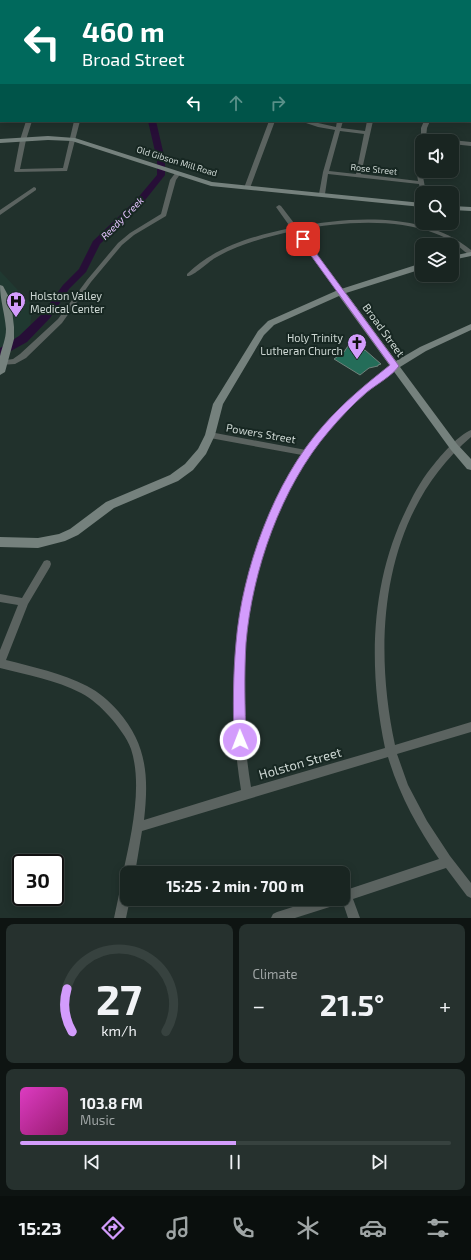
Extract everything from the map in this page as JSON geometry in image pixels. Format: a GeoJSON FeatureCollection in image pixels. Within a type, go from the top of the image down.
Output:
{"type":"FeatureCollection","features":[{"type":"Feature","properties":{"kind":"street"},"geometry":{"type":"LineString","coordinates":[[29,122],[23,140],[17,171],[65,170],[77,122]]}},
{"type":"Feature","properties":{"kind":"street"},"geometry":{"type":"LineString","coordinates":[[247,188],[272,122]]}},
{"type":"Feature","properties":{"kind":"street"},"geometry":{"type":"LineString","coordinates":[[307,122],[338,129],[367,133]]}},
{"type":"Feature","properties":{"kind":"street"},"geometry":{"type":"LineString","coordinates":[[322,194],[326,172],[340,122]]}},
{"type":"Feature","properties":{"kind":"street"},"geometry":{"type":"LineString","coordinates":[[358,176],[370,122]]}},
{"type":"Feature","properties":{"kind":"street"},"geometry":{"type":"LineString","coordinates":[[424,134],[427,122]]}},
{"type":"Feature","properties":{"kind":"street","name":"Old Gibson Mill Road"},"geometry":{"type":"LineString","coordinates":[[0,141],[48,138],[73,139],[211,184],[415,204]]}},
{"type":"Feature","properties":{"kind":"street"},"geometry":{"type":"LineString","coordinates":[[459,143],[471,144]]}},
{"type":"Feature","properties":{"kind":"street"},"geometry":{"type":"LineString","coordinates":[[1,365],[15,361],[23,356],[60,321],[89,281],[120,244],[132,234],[164,215],[174,172]]}},
{"type":"Feature","properties":{"kind":"street","name":"Rose Street"},"geometry":{"type":"LineString","coordinates":[[326,172],[421,183]]}},
{"type":"Feature","properties":{"kind":"street"},"geometry":{"type":"LineString","coordinates":[[420,178],[422,186]]}},
{"type":"Feature","properties":{"kind":"street"},"geometry":{"type":"LineString","coordinates":[[0,212],[34,189]]}},
{"type":"Feature","properties":{"kind":"street","name":"Broad Street"},"geometry":{"type":"LineString","coordinates":[[280,207],[454,447],[471,466]]}},
{"type":"Feature","properties":{"kind":"street"},"geometry":{"type":"LineString","coordinates":[[459,208],[471,209]]}},
{"type":"Feature","properties":{"kind":"street"},"geometry":{"type":"LineString","coordinates":[[189,275],[206,261],[227,249],[249,240],[294,228],[341,221],[390,222],[428,230],[445,235],[460,244],[471,254]]}},
{"type":"Feature","properties":{"kind":"street"},"geometry":{"type":"LineString","coordinates":[[459,257],[471,254]]}},
{"type":"Feature","properties":{"kind":"street"},"geometry":{"type":"LineString","coordinates":[[0,542],[50,542],[68,535],[110,505],[174,478],[196,460],[202,451],[210,435],[218,404],[266,327],[287,314],[341,292],[415,268]]}},
{"type":"Feature","properties":{"kind":"street"},"geometry":{"type":"LineString","coordinates":[[0,288],[7,301],[10,327],[10,339],[1,365]]}},
{"type":"Feature","properties":{"kind":"street"},"geometry":{"type":"LineString","coordinates":[[0,299],[7,308]]}},
{"type":"Feature","properties":{"kind":"street"},"geometry":{"type":"LineString","coordinates":[[246,793],[240,740],[238,689],[241,642],[246,605],[263,540],[290,480],[307,452],[347,406],[363,391],[395,366],[429,345],[471,327]]}},
{"type":"Feature","properties":{"kind":"street"},"geometry":{"type":"LineString","coordinates":[[471,433],[454,447],[430,476],[415,500],[397,540],[387,575],[381,620],[380,669],[391,751],[414,808],[448,862],[471,892]]}},
{"type":"Feature","properties":{"kind":"street","name":"Powers Street"},"geometry":{"type":"LineString","coordinates":[[210,435],[307,452]]}},
{"type":"Feature","properties":{"kind":"street"},"geometry":{"type":"LineString","coordinates":[[47,564],[24,602],[0,662],[80,687],[98,698],[112,711],[125,729],[136,748],[140,789],[137,827],[130,866]]}},
{"type":"Feature","properties":{"kind":"street"},"geometry":{"type":"LineString","coordinates":[[0,598],[24,602]]}},
{"type":"Feature","properties":{"kind":"street","name":"Holston Street"},"geometry":{"type":"LineString","coordinates":[[137,827],[246,793],[471,727]]}},
{"type":"Feature","properties":{"kind":"street"},"geometry":{"type":"LineString","coordinates":[[350,894],[448,862]]}},
{"type":"Feature","properties":{"kind":"street"},"geometry":{"type":"LineString","coordinates":[[120,918],[123,906]]}},
{"type":"Feature","properties":{"kind":"street"},"geometry":{"type":"LineString","coordinates":[[277,918],[314,906]]}},
{"type":"Feature","properties":{"kind":"street"},"geometry":{"type":"LineString","coordinates":[[347,906],[354,918]]}},
{"type":"Feature","properties":{"kind":"shaded area","name":"Holston Valley Medical Center"},"geometry":{"type":"Polygon","coordinates":[[[0,271],[30,303],[32,310],[30,327],[24,333],[0,349],[0,271]]]}},
{"type":"Feature","properties":{"kind":"building","name":"Holy Trinity Lutheran Church"},"geometry":{"type":"Polygon","coordinates":[[[348,346],[354,346],[362,351],[365,350],[381,364],[369,368],[360,375],[334,359],[344,352],[348,346]]]}},
{"type":"Feature","properties":{"kind":"waterway","name":"Reedy Creek"},"geometry":{"type":"LineString","coordinates":[[0,353],[23,339],[46,316],[66,287],[83,270],[96,243],[139,202],[161,175],[161,160],[152,122]]}},
{"type":"Feature","properties":{"kind":"place","name":"Holston Valley Medical Center"},"geometry":{"type":"Point","coordinates":[16,318]}},
{"type":"Feature","properties":{"kind":"place","name":"Holy Trinity Lutheran Church"},"geometry":{"type":"Point","coordinates":[357,360]}},
{"type":"Feature","properties":{"kind":"route"},"geometry":{"type":"LineString","coordinates":[[240,740],[238,689],[241,642],[246,605],[263,540],[275,511],[290,480],[307,452],[326,429],[363,391],[395,366],[303,239]]}}]}
